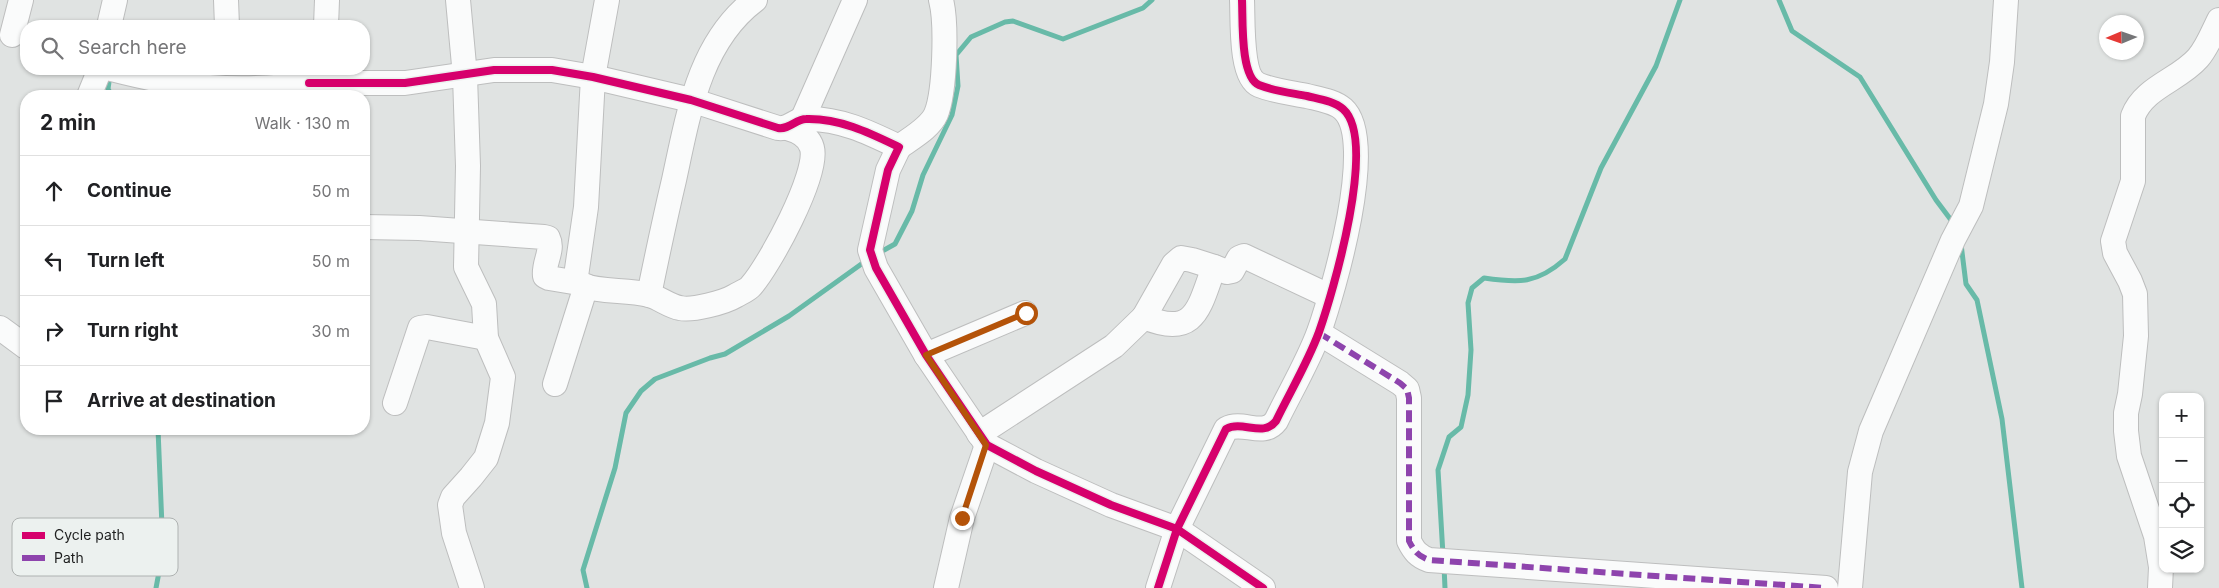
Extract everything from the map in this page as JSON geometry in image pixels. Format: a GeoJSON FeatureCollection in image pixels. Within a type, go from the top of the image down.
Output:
{"type":"FeatureCollection","features":[{"type":"Feature","properties":{"kind":"street"},"geometry":{"type":"LineString","coordinates":[[13,38],[21,0]]}},
{"type":"Feature","properties":{"kind":"street"},"geometry":{"type":"LineString","coordinates":[[111,20],[115,0]]}},
{"type":"Feature","properties":{"kind":"street"},"geometry":{"type":"LineString","coordinates":[[226,0],[227,20]]}},
{"type":"Feature","properties":{"kind":"street"},"geometry":{"type":"LineString","coordinates":[[326,20],[327,0]]}},
{"type":"Feature","properties":{"kind":"street"},"geometry":{"type":"LineString","coordinates":[[458,0],[465,76],[468,166],[466,268],[484,304],[486,338],[503,378],[497,423],[486,458],[472,477],[453,496],[450,505],[454,533],[472,588]]}},
{"type":"Feature","properties":{"kind":"street"},"geometry":{"type":"LineString","coordinates":[[583,285],[576,276],[586,207],[594,77],[607,0]]}},
{"type":"Feature","properties":{"kind":"street"},"geometry":{"type":"LineString","coordinates":[[370,227],[467,230],[548,238],[551,244],[544,270],[545,276],[549,278],[649,295],[681,309],[702,306],[734,297],[751,286],[781,238],[797,207],[810,171],[813,150],[808,139],[797,131],[795,123],[855,0]]}},
{"type":"Feature","properties":{"kind":"street"},"geometry":{"type":"LineString","coordinates":[[941,0],[945,14],[942,77],[936,114],[930,123],[899,147],[888,170],[873,259],[926,355],[983,439],[1036,472],[1111,505],[1177,529],[1263,588]]}},
{"type":"Feature","properties":{"kind":"street"},"geometry":{"type":"LineString","coordinates":[[1158,588],[1177,529],[1226,429],[1236,426],[1264,430],[1271,427],[1276,421],[1319,333],[1348,222],[1356,182],[1357,162],[1352,121],[1342,109],[1324,100],[1259,85],[1254,82],[1247,70],[1242,0]]}},
{"type":"Feature","properties":{"kind":"street"},"geometry":{"type":"LineString","coordinates":[[1850,588],[1863,455],[1871,432],[1953,240],[1971,206],[1996,104],[2002,62],[2006,0]]}},
{"type":"Feature","properties":{"kind":"street"},"geometry":{"type":"LineString","coordinates":[[649,295],[691,100],[715,45],[742,2]]}},
{"type":"Feature","properties":{"kind":"street"},"geometry":{"type":"LineString","coordinates":[[2160,588],[2161,567],[2156,536],[2129,456],[2126,431],[2126,413],[2130,394],[2136,336],[2135,294],[2115,253],[2113,240],[2133,181],[2133,116],[2136,108],[2145,96],[2199,57],[2219,20]]}},
{"type":"Feature","properties":{"kind":"street"},"geometry":{"type":"LineString","coordinates":[[137,75],[181,85],[228,78],[299,84],[405,84],[494,70],[552,70],[594,77],[691,100],[778,128],[795,123],[828,120],[865,130],[899,147]]}},
{"type":"Feature","properties":{"kind":"street"},"geometry":{"type":"LineString","coordinates":[[91,90],[98,75]]}},
{"type":"Feature","properties":{"kind":"street"},"geometry":{"type":"LineString","coordinates":[[946,588],[983,439],[1114,346],[1144,317],[1174,264],[1181,258],[1226,272],[1232,271],[1239,258],[1244,256],[1329,296]]}},
{"type":"Feature","properties":{"kind":"street"},"geometry":{"type":"LineString","coordinates":[[1144,317],[1175,325],[1190,320],[1198,309],[1214,267]]}},
{"type":"Feature","properties":{"kind":"street"},"geometry":{"type":"LineString","coordinates":[[555,384],[583,285]]}},
{"type":"Feature","properties":{"kind":"street"},"geometry":{"type":"LineString","coordinates":[[926,355],[1026,313]]}},
{"type":"Feature","properties":{"kind":"street"},"geometry":{"type":"LineString","coordinates":[[396,403],[420,328],[427,327],[486,338]]}},
{"type":"Feature","properties":{"kind":"street"},"geometry":{"type":"LineString","coordinates":[[0,328],[20,343]]}},
{"type":"Feature","properties":{"kind":"street"},"geometry":{"type":"LineString","coordinates":[[1319,333],[1407,389],[1410,398],[1409,541],[1414,551],[1420,556],[1429,560],[1747,585],[1826,588]]}},
{"type":"Feature","properties":{"kind":"waterway"},"geometry":{"type":"LineString","coordinates":[[877,254],[895,244],[912,211],[923,175],[952,115],[958,86],[956,55],[971,37],[1005,22],[1013,21],[1063,39],[1143,8],[1152,0]]}},
{"type":"Feature","properties":{"kind":"waterway"},"geometry":{"type":"LineString","coordinates":[[1443,555],[1438,470],[1449,437],[1461,427],[1468,395],[1471,350],[1468,303],[1472,288],[1484,278],[1507,281],[1527,280],[1545,273],[1565,259],[1601,168],[1656,66],[1680,0]]}},
{"type":"Feature","properties":{"kind":"waterway"},"geometry":{"type":"LineString","coordinates":[[1779,0],[1792,31],[1860,77],[1936,200],[1954,224]]}},
{"type":"Feature","properties":{"kind":"waterway"},"geometry":{"type":"LineString","coordinates":[[109,90],[110,75]]}},
{"type":"Feature","properties":{"kind":"waterway"},"geometry":{"type":"LineString","coordinates":[[1961,244],[1966,284],[1977,300],[2002,419],[2022,588]]}},
{"type":"Feature","properties":{"kind":"waterway"},"geometry":{"type":"LineString","coordinates":[[587,588],[583,570],[615,468],[626,413],[641,391],[655,379],[725,354],[789,316],[867,260]]}},
{"type":"Feature","properties":{"kind":"waterway"},"geometry":{"type":"LineString","coordinates":[[158,435],[162,518]]}},
{"type":"Feature","properties":{"kind":"waterway"},"geometry":{"type":"LineString","coordinates":[[1444,566],[1445,588]]}},
{"type":"Feature","properties":{"kind":"waterway"},"geometry":{"type":"LineString","coordinates":[[156,588],[158,576]]}},
{"type":"Feature","properties":{"kind":"marked path"},"geometry":{"type":"LineString","coordinates":[[1319,333],[1407,389],[1409,398],[1409,541],[1422,557],[1429,560],[1826,588]]}},
{"type":"Feature","properties":{"kind":"cycle path"},"geometry":{"type":"LineString","coordinates":[[1158,588],[1177,529],[1226,429],[1239,426],[1259,429],[1271,426],[1276,421],[1304,366],[1315,343],[1334,285],[1349,217],[1354,183],[1356,151],[1353,126],[1343,109],[1326,101],[1265,87],[1253,80],[1248,71],[1244,47],[1242,0]]}},
{"type":"Feature","properties":{"kind":"cycle path"},"geometry":{"type":"LineString","coordinates":[[309,83],[405,83],[494,70],[552,70],[593,77],[691,100],[778,128],[786,127],[802,119],[831,121],[866,132],[899,147],[888,170],[870,250],[876,268],[926,355],[987,445],[1036,471],[1111,505],[1177,529],[1263,588]]}},
{"type":"Feature","properties":{"kind":"route"},"geometry":{"type":"LineString","coordinates":[[962,518],[986,445],[926,355],[1026,313]]}}]}
